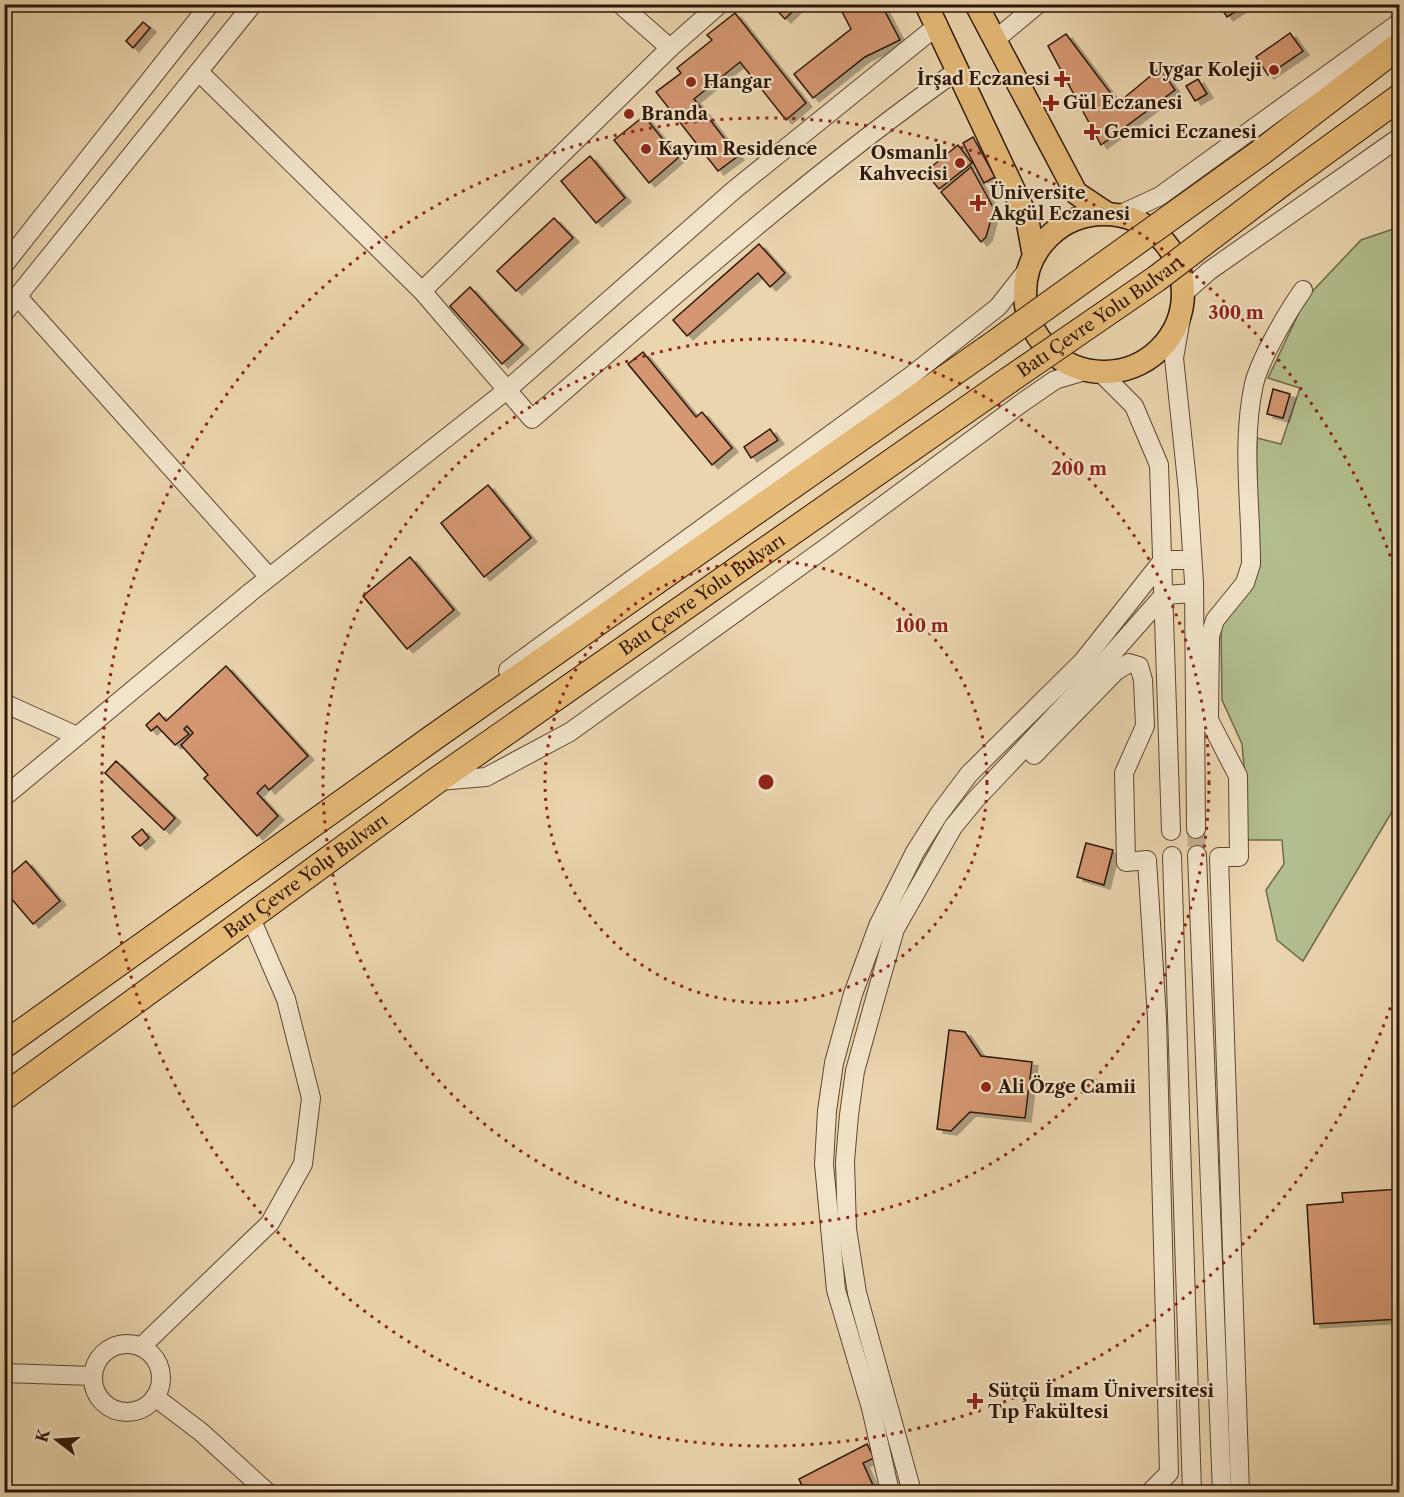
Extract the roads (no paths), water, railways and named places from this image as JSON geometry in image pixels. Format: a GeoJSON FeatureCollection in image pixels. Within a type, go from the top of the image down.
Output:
{"type":"FeatureCollection","features":[{"type":"Feature","properties":{"kind":"highway","name":"Batı Çevre Yolu Bulvarı"},"geometry":{"type":"LineString","coordinates":[[4,1045],[434,737],[987,349],[1260,153],[1400,45]]}},
{"type":"Feature","properties":{"kind":"highway","name":"Batı Çevre Yolu Bulvarı"},"geometry":{"type":"LineString","coordinates":[[4,1097],[436,781],[1156,279],[1400,97]]}},
{"type":"Feature","properties":{"kind":"main road"},"geometry":{"type":"LineString","coordinates":[[926,4],[938,25],[1027,218],[1031,263],[1024,295],[1029,321],[1042,343],[1061,361],[1093,372],[1124,371],[1145,362],[1162,348],[1175,329],[1183,300],[1181,271],[1172,251],[1158,234],[1140,222],[1113,214],[1076,193],[976,4]]}},
{"type":"Feature","properties":{"kind":"main road"},"geometry":{"type":"LineString","coordinates":[[1031,263],[1056,230],[1089,215],[1113,214]]}},
{"type":"Feature","properties":{"kind":"street"},"geometry":{"type":"LineString","coordinates":[[4,313],[253,4]]}},
{"type":"Feature","properties":{"kind":"street"},"geometry":{"type":"LineString","coordinates":[[620,4],[670,48]]}},
{"type":"Feature","properties":{"kind":"street"},"geometry":{"type":"LineString","coordinates":[[422,291],[670,48],[720,4]]}},
{"type":"Feature","properties":{"kind":"street"},"geometry":{"type":"LineString","coordinates":[[995,40],[1038,4]]}},
{"type":"Feature","properties":{"kind":"street"},"geometry":{"type":"LineString","coordinates":[[7,257],[204,6]]}},
{"type":"Feature","properties":{"kind":"street"},"geometry":{"type":"LineString","coordinates":[[1113,214],[1160,196],[1400,22]]}},
{"type":"Feature","properties":{"kind":"street"},"geometry":{"type":"LineString","coordinates":[[4,797],[269,577],[507,390],[734,190],[938,25]]}},
{"type":"Feature","properties":{"kind":"street"},"geometry":{"type":"LineString","coordinates":[[199,72],[422,291],[532,419],[686,285],[874,129],[958,70]]}},
{"type":"Feature","properties":{"kind":"street"},"geometry":{"type":"LineString","coordinates":[[1196,829],[1194,593],[1174,358],[1183,300],[1209,271],[1400,137]]}},
{"type":"Feature","properties":{"kind":"street"},"geometry":{"type":"LineString","coordinates":[[434,737],[458,705],[912,375],[998,307],[1031,263]]}},
{"type":"Feature","properties":{"kind":"street"},"geometry":{"type":"LineString","coordinates":[[1240,1492],[1219,857],[1239,857],[1239,776],[1209,720],[1210,636],[1215,620],[1245,583],[1251,564],[1247,439],[1254,382],[1287,313],[1303,290]]}},
{"type":"Feature","properties":{"kind":"street"},"geometry":{"type":"LineString","coordinates":[[18,297],[269,577]]}},
{"type":"Feature","properties":{"kind":"street"},"geometry":{"type":"LineString","coordinates":[[436,781],[486,777],[570,732],[1023,402],[1055,380],[1093,372],[1134,406],[1159,465],[1172,831]]}},
{"type":"Feature","properties":{"kind":"street"},"geometry":{"type":"LineString","coordinates":[[1162,560],[1192,560]]}},
{"type":"Feature","properties":{"kind":"street"},"geometry":{"type":"LineString","coordinates":[[890,1492],[871,1408],[836,1290],[824,1164],[827,1111],[834,1063],[853,994],[878,926],[915,852],[939,814],[969,774],[1083,662],[1162,560]]}},
{"type":"Feature","properties":{"kind":"street"},"geometry":{"type":"LineString","coordinates":[[912,1492],[857,1293],[847,1229],[845,1161],[855,1071],[895,929],[953,827],[976,799],[1095,673],[1164,595],[1194,593]]}},
{"type":"Feature","properties":{"kind":"street"},"geometry":{"type":"LineString","coordinates":[[1017,771],[1116,670],[1129,663],[1139,666],[1143,680],[1144,726],[1124,773],[1126,862],[1147,860],[1157,1018],[1169,1473],[1150,1492]]}},
{"type":"Feature","properties":{"kind":"street"},"geometry":{"type":"LineString","coordinates":[[4,703],[77,736]]}},
{"type":"Feature","properties":{"kind":"street"},"geometry":{"type":"LineString","coordinates":[[1197,855],[1222,1492]]}},
{"type":"Feature","properties":{"kind":"street"},"geometry":{"type":"LineString","coordinates":[[1172,856],[1192,1492]]}},
{"type":"Feature","properties":{"kind":"street"},"geometry":{"type":"LineString","coordinates":[[141,1347],[270,1223],[303,1164],[311,1098],[286,999],[250,916]]}},
{"type":"Feature","properties":{"kind":"street"},"geometry":{"type":"LineString","coordinates":[[130,1344],[141,1347],[157,1363],[160,1386],[155,1397],[137,1411],[114,1410],[98,1397],[93,1376],[95,1365],[109,1349],[130,1344]]}},
{"type":"Feature","properties":{"kind":"street"},"geometry":{"type":"LineString","coordinates":[[4,1373],[93,1376]]}},
{"type":"Feature","properties":{"kind":"street"},"geometry":{"type":"LineString","coordinates":[[155,1397],[201,1432],[267,1492]]}},
{"type":"Feature","properties":{"kind":"tunnel"},"geometry":{"type":"LineString","coordinates":[[1196,829],[1197,855]]}},
{"type":"Feature","properties":{"kind":"place","name":"Uygar Koleji"},"geometry":{"type":"Point","coordinates":[1274,70]}},
{"type":"Feature","properties":{"kind":"place","name":"İrşad Eczanesi"},"geometry":{"type":"Point","coordinates":[1062,79]}},
{"type":"Feature","properties":{"kind":"place","name":"Hangar"},"geometry":{"type":"Point","coordinates":[691,82]}},
{"type":"Feature","properties":{"kind":"place","name":"Gül Eczanesi"},"geometry":{"type":"Point","coordinates":[1051,103]}},
{"type":"Feature","properties":{"kind":"place","name":"Branda"},"geometry":{"type":"Point","coordinates":[629,114]}},
{"type":"Feature","properties":{"kind":"place","name":"Gemici Eczanesi"},"geometry":{"type":"Point","coordinates":[1092,132]}},
{"type":"Feature","properties":{"kind":"place","name":"Kayım Residence"},"geometry":{"type":"Point","coordinates":[646,149]}},
{"type":"Feature","properties":{"kind":"place","name":"Osmanlı Kahvecisi"},"geometry":{"type":"Point","coordinates":[960,163]}},
{"type":"Feature","properties":{"kind":"place","name":"Üniversite Akgül Eczanesi"},"geometry":{"type":"Point","coordinates":[978,203]}},
{"type":"Feature","properties":{"kind":"place","name":"Ali Özge Camii"},"geometry":{"type":"Point","coordinates":[986,1087]}},
{"type":"Feature","properties":{"kind":"place","name":"Sütçü İmam Üniversitesi Tıp Fakültesi"},"geometry":{"type":"Point","coordinates":[975,1401]}}]}
